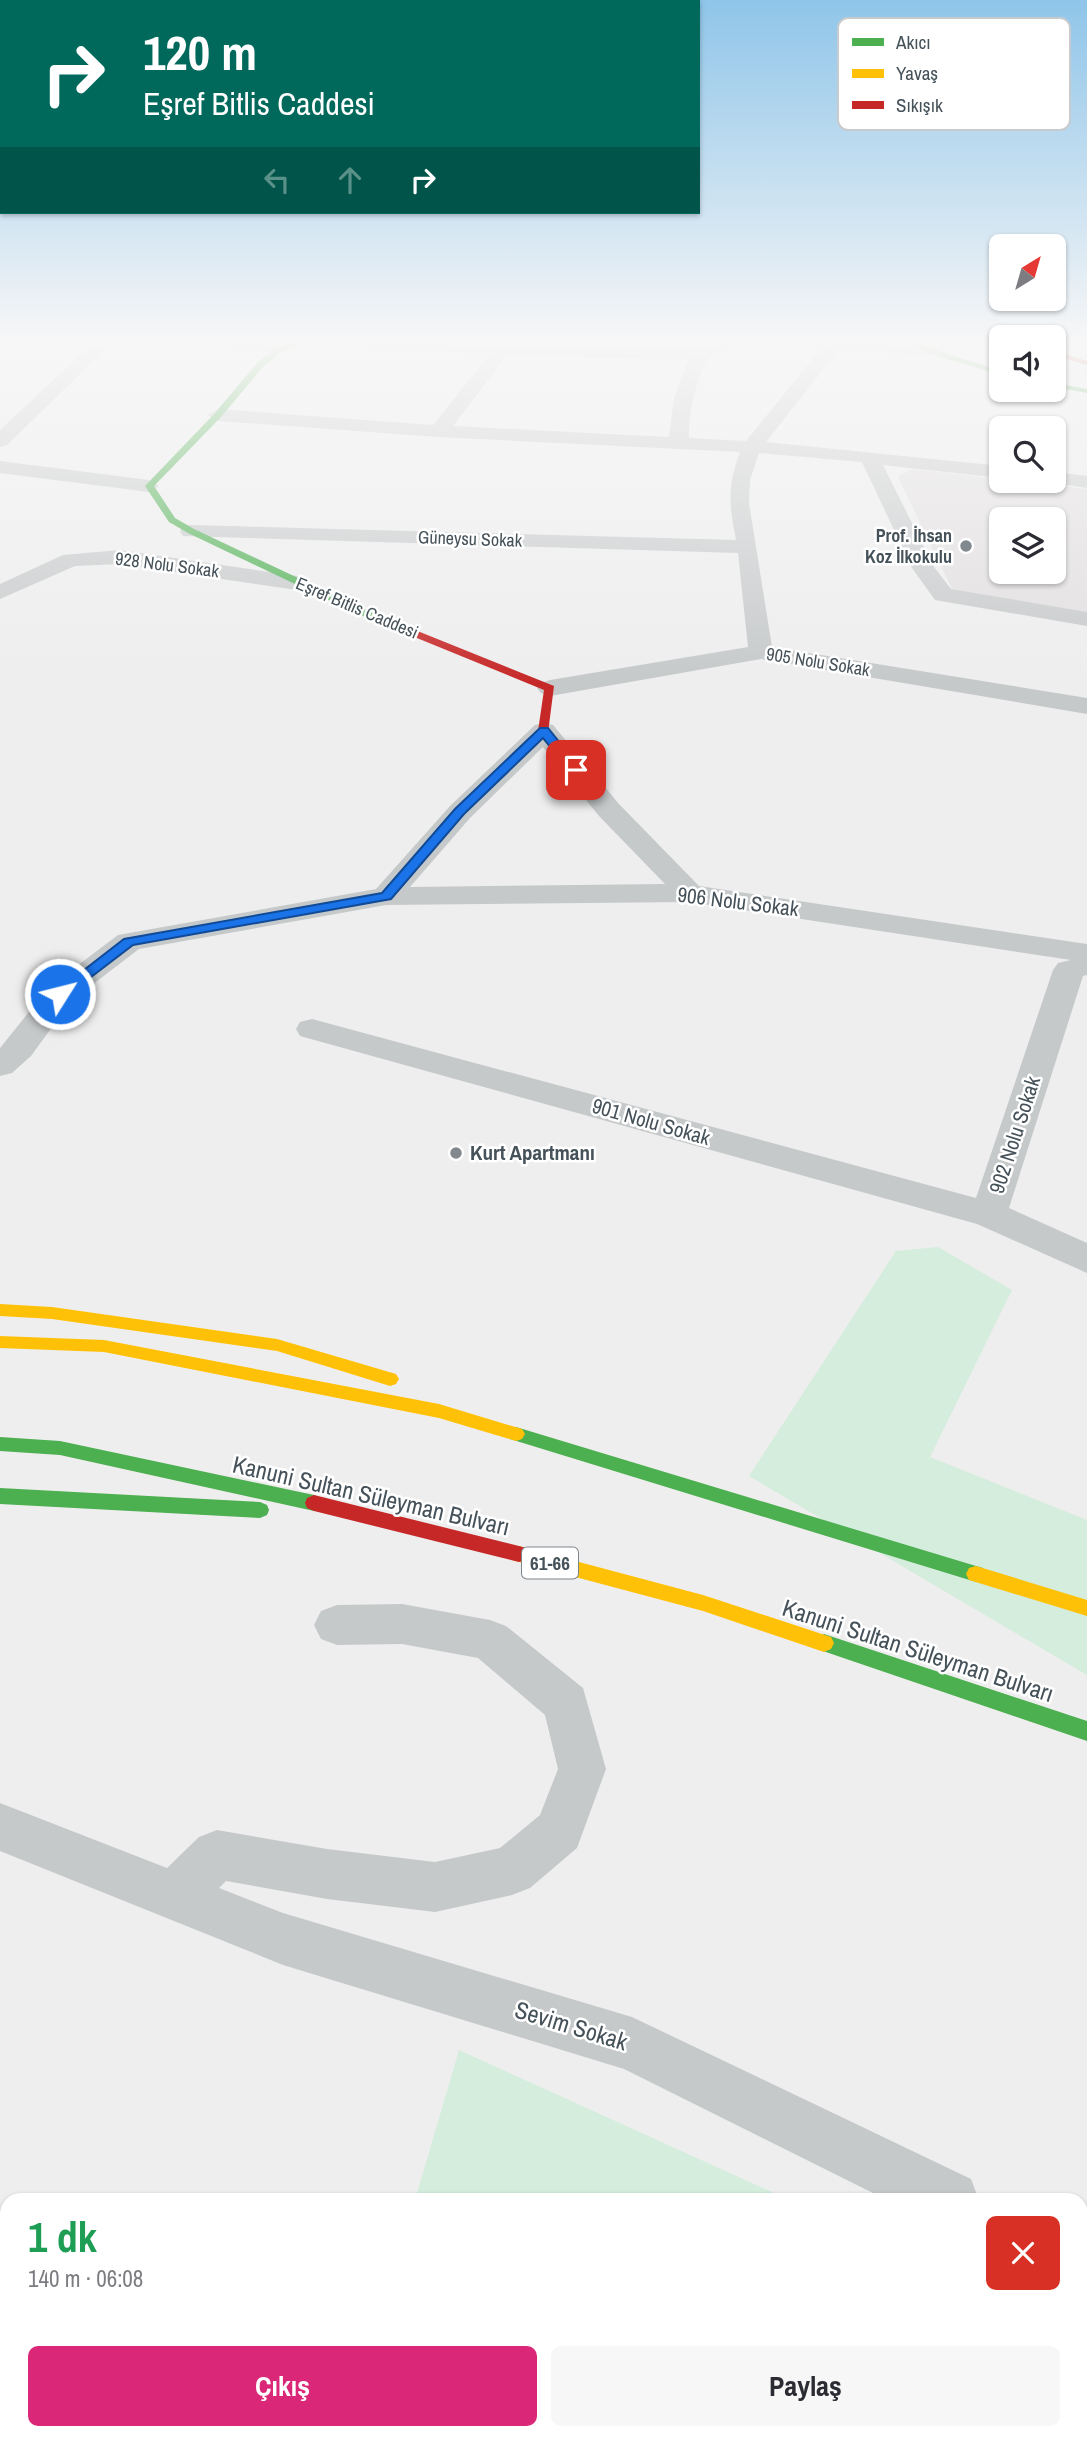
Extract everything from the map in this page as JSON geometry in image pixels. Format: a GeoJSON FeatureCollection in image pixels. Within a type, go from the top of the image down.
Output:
{"type":"FeatureCollection","features":[{"type":"Feature","properties":{"kind":"main road"},"geometry":{"type":"LineString","coordinates":[[149,486],[179,455]]}},
{"type":"Feature","properties":{"kind":"main road","name":"Eşref Bitlis Caddesi"},"geometry":{"type":"LineString","coordinates":[[149,486],[172,520],[191,531],[360,611],[550,688]]}},
{"type":"Feature","properties":{"kind":"main road"},"geometry":{"type":"LineString","coordinates":[[544,731],[550,688]]}},
{"type":"Feature","properties":{"kind":"main road"},"geometry":{"type":"LineString","coordinates":[[0,1310],[51,1313],[277,1345],[410,1385]]}},
{"type":"Feature","properties":{"kind":"main road"},"geometry":{"type":"LineString","coordinates":[[0,1342],[104,1346],[439,1411],[749,1502],[1087,1608]]}},
{"type":"Feature","properties":{"kind":"main road"},"geometry":{"type":"LineString","coordinates":[[516,1417],[749,1502]]}},
{"type":"Feature","properties":{"kind":"main road","name":"Kanuni Sultan Süleyman Bulvarı"},"geometry":{"type":"LineString","coordinates":[[0,1444],[60,1448],[378,1517],[703,1603],[1087,1731]]}},
{"type":"Feature","properties":{"kind":"main road","name":"61-66"},"geometry":{"type":"LineString","coordinates":[[0,1496],[378,1517]]}},
{"type":"Feature","properties":{"kind":"street"},"geometry":{"type":"LineString","coordinates":[[749,455],[740,480],[740,492],[761,652]]}},
{"type":"Feature","properties":{"kind":"street"},"geometry":{"type":"LineString","coordinates":[[846,455],[989,471]]}},
{"type":"Feature","properties":{"kind":"street"},"geometry":{"type":"LineString","coordinates":[[869,457],[923,568],[943,595],[1087,619]]}},
{"type":"Feature","properties":{"kind":"street"},"geometry":{"type":"LineString","coordinates":[[0,467],[149,486]]}},
{"type":"Feature","properties":{"kind":"street"},"geometry":{"type":"LineString","coordinates":[[1066,479],[1087,482]]}},
{"type":"Feature","properties":{"kind":"street","name":"Güneysu Sokak"},"geometry":{"type":"LineString","coordinates":[[191,531],[748,547]]}},
{"type":"Feature","properties":{"kind":"street","name":"928 Nolu Sokak"},"geometry":{"type":"LineString","coordinates":[[0,592],[71,560],[120,557],[298,583]]}},
{"type":"Feature","properties":{"kind":"street","name":"905 Nolu Sokak"},"geometry":{"type":"LineString","coordinates":[[550,688],[761,652],[1087,706]]}},
{"type":"Feature","properties":{"kind":"street"},"geometry":{"type":"LineString","coordinates":[[386,896],[460,812],[544,731],[609,810],[690,893]]}},
{"type":"Feature","properties":{"kind":"street","name":"906 Nolu Sokak"},"geometry":{"type":"LineString","coordinates":[[0,1065],[19,1049],[60,994],[129,942],[386,896],[690,893],[1087,953]]}},
{"type":"Feature","properties":{"kind":"street","name":"902 Nolu Sokak"},"geometry":{"type":"LineString","coordinates":[[1087,965],[1069,970],[989,1214],[1087,1259]]}},
{"type":"Feature","properties":{"kind":"street","name":"901 Nolu Sokak"},"geometry":{"type":"LineString","coordinates":[[312,1029],[989,1214]]}},
{"type":"Feature","properties":{"kind":"street"},"geometry":{"type":"LineString","coordinates":[[176,1895],[217,1855],[327,1874],[435,1887],[512,1870],[559,1831],[582,1769],[566,1703],[490,1640],[402,1624],[337,1625]]}},
{"type":"Feature","properties":{"kind":"street","name":"Sevim Sokak"},"geometry":{"type":"LineString","coordinates":[[0,1826],[283,1939],[632,2043],[936,2193]]}},
{"type":"Feature","properties":{"kind":"shaded area","name":"Prof. İhsan Koz İlkokulu"},"geometry":{"type":"Polygon","coordinates":[[[912,469],[989,478],[989,493],[1066,493],[1066,487],[1087,489],[1087,612],[953,591],[898,477],[912,469]]]}},
{"type":"Feature","properties":{"kind":"green space"},"geometry":{"type":"Polygon","coordinates":[[[938,1247],[1012,1290],[930,1457],[1087,1520],[1087,1675],[749,1476],[896,1251],[938,1247]]]}},
{"type":"Feature","properties":{"kind":"green space"},"geometry":{"type":"Polygon","coordinates":[[[459,2050],[774,2193],[417,2193],[459,2050]]]}},
{"type":"Feature","properties":{"kind":"traffic: fast"},"geometry":{"type":"LineString","coordinates":[[179,455],[149,486],[172,520],[360,611],[416,634]]}},
{"type":"Feature","properties":{"kind":"traffic: fast"},"geometry":{"type":"LineString","coordinates":[[516,1434],[976,1574]]}},
{"type":"Feature","properties":{"kind":"traffic: fast"},"geometry":{"type":"LineString","coordinates":[[0,1444],[60,1448],[314,1503]]}},
{"type":"Feature","properties":{"kind":"traffic: fast"},"geometry":{"type":"LineString","coordinates":[[0,1496],[260,1510]]}},
{"type":"Feature","properties":{"kind":"traffic: fast"},"geometry":{"type":"LineString","coordinates":[[824,1643],[1087,1731]]}},
{"type":"Feature","properties":{"kind":"traffic: slow"},"geometry":{"type":"LineString","coordinates":[[0,1310],[52,1313],[277,1345],[390,1379]]}},
{"type":"Feature","properties":{"kind":"traffic: slow"},"geometry":{"type":"LineString","coordinates":[[0,1342],[104,1346],[439,1411],[516,1434]]}},
{"type":"Feature","properties":{"kind":"traffic: slow"},"geometry":{"type":"LineString","coordinates":[[519,1554],[703,1603],[824,1643]]}},
{"type":"Feature","properties":{"kind":"traffic: slow"},"geometry":{"type":"LineString","coordinates":[[976,1574],[1087,1608]]}},
{"type":"Feature","properties":{"kind":"traffic: jam"},"geometry":{"type":"LineString","coordinates":[[416,634],[550,688],[544,731]]}},
{"type":"Feature","properties":{"kind":"traffic: jam"},"geometry":{"type":"LineString","coordinates":[[314,1503],[519,1554]]}},
{"type":"Feature","properties":{"kind":"place","name":"Prof. İhsan Koz İlkokulu"},"geometry":{"type":"Point","coordinates":[966,546]}},
{"type":"Feature","properties":{"kind":"place","name":"Kurt Apartmanı"},"geometry":{"type":"Point","coordinates":[456,1153]}},
{"type":"Feature","properties":{"kind":"route"},"geometry":{"type":"LineString","coordinates":[[60,994],[129,942],[386,896],[460,812],[544,731],[576,770]]}}]}
